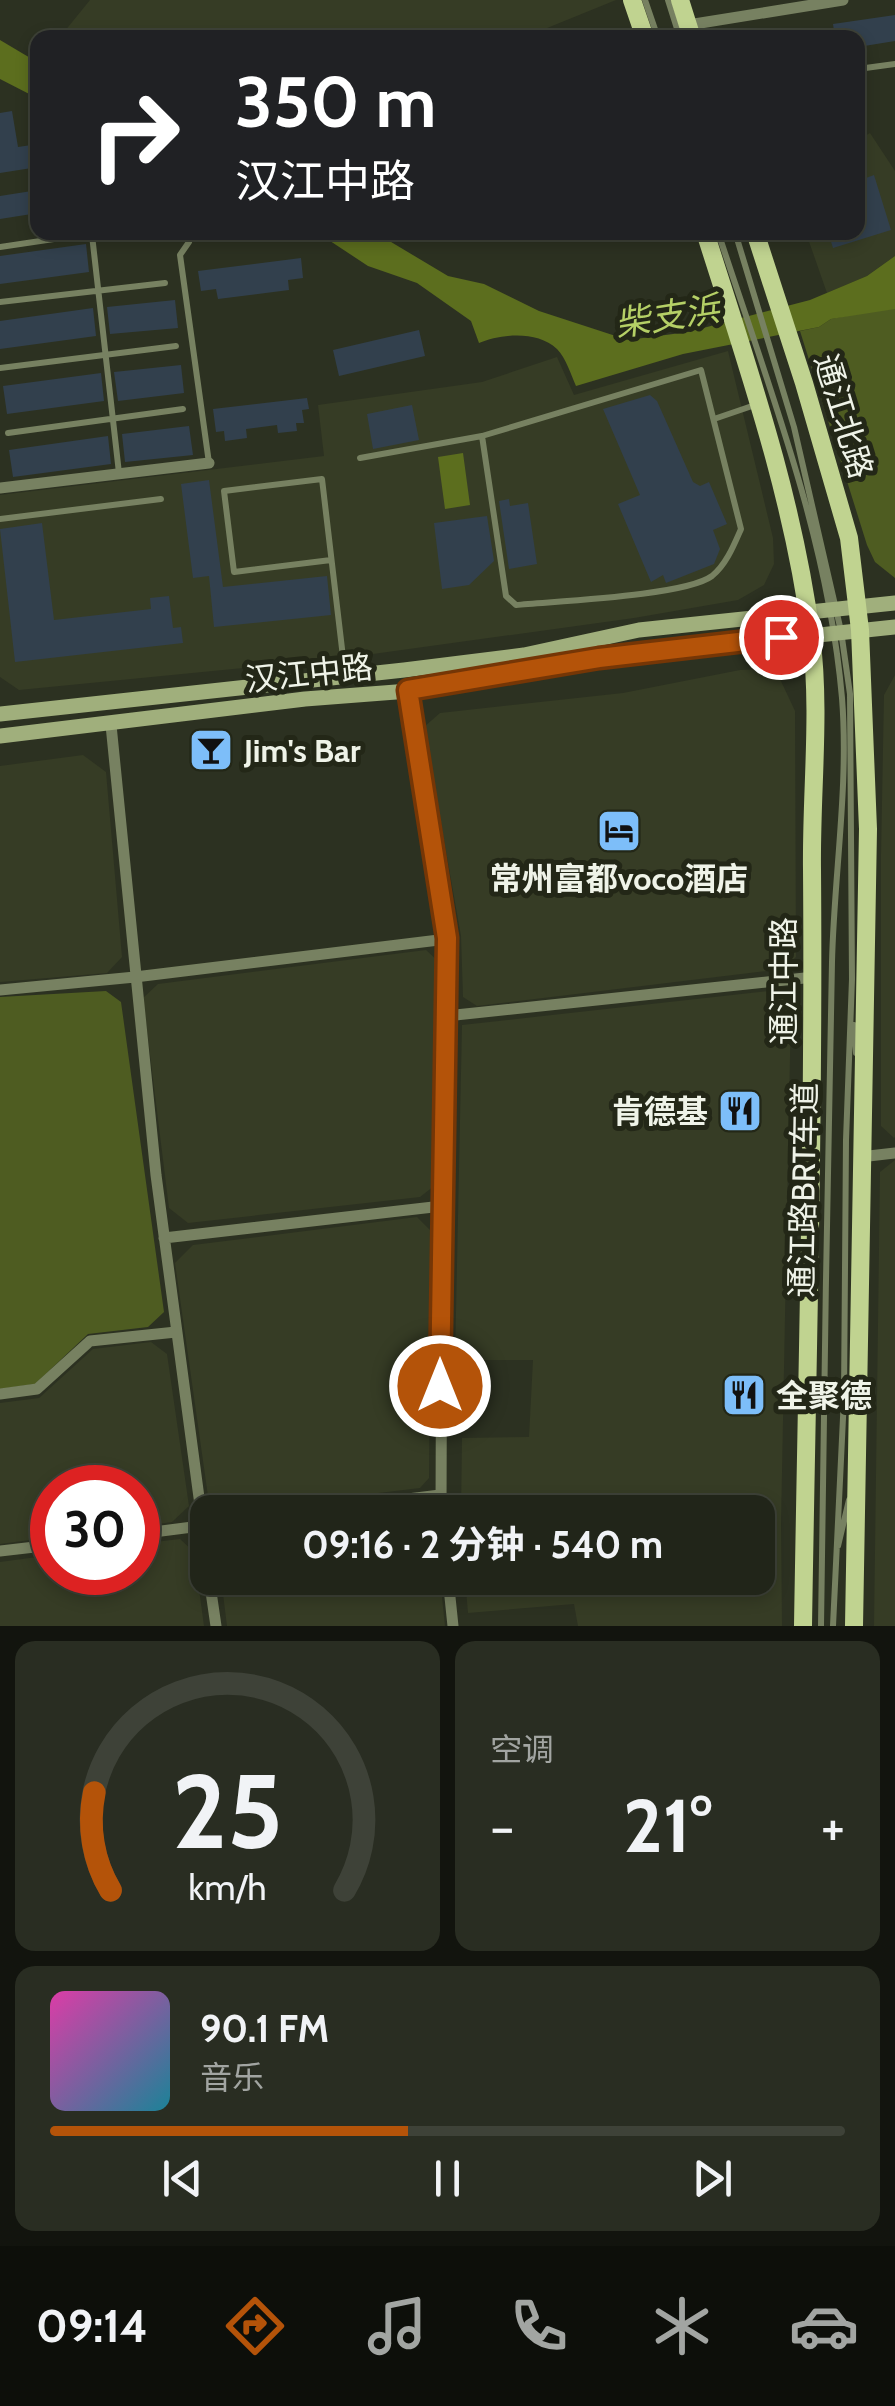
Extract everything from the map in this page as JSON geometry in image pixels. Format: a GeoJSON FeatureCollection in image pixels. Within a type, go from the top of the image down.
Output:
{"type":"FeatureCollection","features":[{"type":"Feature","properties":{"kind":"main road"},"geometry":{"type":"LineString","coordinates":[[632,0],[642,30]]}},
{"type":"Feature","properties":{"kind":"main road"},"geometry":{"type":"LineString","coordinates":[[680,0],[686,30]]}},
{"type":"Feature","properties":{"kind":"main road"},"geometry":{"type":"LineString","coordinates":[[708,240],[735,305]]}},
{"type":"Feature","properties":{"kind":"main road","name":"通江北路"},"geometry":{"type":"LineString","coordinates":[[757,240],[848,538],[860,630]]}},
{"type":"Feature","properties":{"kind":"main road","name":"通江中路"},"geometry":{"type":"LineString","coordinates":[[735,305],[799,554],[818,695],[812,863],[814,977],[802,1626]]}},
{"type":"Feature","properties":{"kind":"main road","name":"汉江中路"},"geometry":{"type":"LineString","coordinates":[[0,714],[524,655],[639,630],[895,603]]}},
{"type":"Feature","properties":{"kind":"main road","name":"汉江中路"},"geometry":{"type":"LineString","coordinates":[[0,736],[408,690],[599,658],[895,626]]}},
{"type":"Feature","properties":{"kind":"main road"},"geometry":{"type":"LineString","coordinates":[[854,1626],[868,829],[860,630]]}},
{"type":"Feature","properties":{"kind":"street"},"geometry":{"type":"LineString","coordinates":[[704,30],[842,0]]}},
{"type":"Feature","properties":{"kind":"street"},"geometry":{"type":"LineString","coordinates":[[0,488],[208,464]]}},
{"type":"Feature","properties":{"kind":"street"},"geometry":{"type":"LineString","coordinates":[[408,690],[447,938],[440,1495]]}},
{"type":"Feature","properties":{"kind":"street"},"geometry":{"type":"LineString","coordinates":[[111,725],[164,1238],[200,1495]]}},
{"type":"Feature","properties":{"kind":"street"},"geometry":{"type":"LineString","coordinates":[[0,990],[447,938]]}},
{"type":"Feature","properties":{"kind":"street"},"geometry":{"type":"LineString","coordinates":[[446,1016],[814,977]]}},
{"type":"Feature","properties":{"kind":"street"},"geometry":{"type":"LineString","coordinates":[[860,1157],[895,1154]]}},
{"type":"Feature","properties":{"kind":"street"},"geometry":{"type":"LineString","coordinates":[[164,1238],[442,1206]]}},
{"type":"Feature","properties":{"kind":"street"},"geometry":{"type":"LineString","coordinates":[[0,1394],[37,1390],[90,1340],[176,1332]]}},
{"type":"Feature","properties":{"kind":"street"},"geometry":{"type":"LineString","coordinates":[[160,1531],[190,1527]]}},
{"type":"Feature","properties":{"kind":"street"},"geometry":{"type":"LineString","coordinates":[[0,1552],[30,1548]]}},
{"type":"Feature","properties":{"kind":"street"},"geometry":{"type":"LineString","coordinates":[[211,1595],[216,1626]]}},
{"type":"Feature","properties":{"kind":"street"},"geometry":{"type":"LineString","coordinates":[[450,1595],[454,1626]]}},
{"type":"Feature","properties":{"kind":"lane"},"geometry":{"type":"LineString","coordinates":[[645,0],[655,30]]}},
{"type":"Feature","properties":{"kind":"lane"},"geometry":{"type":"LineString","coordinates":[[668,0],[685,30]]}},
{"type":"Feature","properties":{"kind":"lane"},"geometry":{"type":"LineString","coordinates":[[865,68],[895,64]]}},
{"type":"Feature","properties":{"kind":"lane"},"geometry":{"type":"LineString","coordinates":[[0,248],[54,240]]}},
{"type":"Feature","properties":{"kind":"lane"},"geometry":{"type":"LineString","coordinates":[[95,240],[119,474]]}},
{"type":"Feature","properties":{"kind":"lane"},"geometry":{"type":"LineString","coordinates":[[720,240],[735,305]]}},
{"type":"Feature","properties":{"kind":"lane","name":"通江路BRT车道"},"geometry":{"type":"LineString","coordinates":[[738,240],[794,427],[832,610]]}},
{"type":"Feature","properties":{"kind":"lane"},"geometry":{"type":"LineString","coordinates":[[189,242],[180,254],[208,464]]}},
{"type":"Feature","properties":{"kind":"lane"},"geometry":{"type":"LineString","coordinates":[[0,302],[165,283]]}},
{"type":"Feature","properties":{"kind":"lane","name":"通江路BRT车道"},"geometry":{"type":"LineString","coordinates":[[748,345],[781,416],[850,694],[852,979],[844,1396],[833,1626]]}},
{"type":"Feature","properties":{"kind":"lane"},"geometry":{"type":"LineString","coordinates":[[0,368],[176,346]]}},
{"type":"Feature","properties":{"kind":"lane"},"geometry":{"type":"LineString","coordinates":[[360,458],[482,436],[701,370],[741,530],[727,558],[711,576],[681,588],[516,605],[506,596],[482,436]]}},
{"type":"Feature","properties":{"kind":"lane"},"geometry":{"type":"LineString","coordinates":[[714,419],[759,404]]}},
{"type":"Feature","properties":{"kind":"lane"},"geometry":{"type":"LineString","coordinates":[[8,433],[183,410]]}},
{"type":"Feature","properties":{"kind":"lane"},"geometry":{"type":"LineString","coordinates":[[330,560],[234,572],[224,491],[322,479],[346,676]]}},
{"type":"Feature","properties":{"kind":"lane"},"geometry":{"type":"LineString","coordinates":[[0,518],[161,499]]}},
{"type":"Feature","properties":{"kind":"lane","name":"通江路BRT车道"},"geometry":{"type":"LineString","coordinates":[[821,1626],[832,958],[843,756],[837,631]]}},
{"type":"Feature","properties":{"kind":"lane"},"geometry":{"type":"LineString","coordinates":[[852,979],[860,1157]]}},
{"type":"Feature","properties":{"kind":"lane"},"geometry":{"type":"LineString","coordinates":[[834,1562],[856,1470]]}},
{"type":"Feature","properties":{"kind":"shaded area"},"geometry":{"type":"Polygon","coordinates":[[[90,0],[616,0],[542,30],[66,30],[90,0]]]}},
{"type":"Feature","properties":{"kind":"shaded area"},"geometry":{"type":"Polygon","coordinates":[[[0,40],[30,58],[30,94],[0,79],[0,40]]]}},
{"type":"Feature","properties":{"kind":"shaded area"},"geometry":{"type":"Polygon","coordinates":[[[870,133],[895,171],[895,256],[867,276],[827,293],[808,240],[865,240],[865,136],[870,133]]]}},
{"type":"Feature","properties":{"kind":"shaded area"},"geometry":{"type":"Polygon","coordinates":[[[329,240],[388,240],[448,276],[484,284],[539,311],[628,340],[688,332],[810,300],[867,276],[895,256],[895,309],[831,319],[819,327],[683,354],[576,386],[563,357],[549,343],[519,336],[479,343],[471,321],[417,283],[368,266],[329,240]]]}},
{"type":"Feature","properties":{"kind":"shaded area"},"geometry":{"type":"Polygon","coordinates":[[[895,309],[895,578],[875,562],[867,545],[800,331],[819,327],[831,319],[895,309]]]}},
{"type":"Feature","properties":{"kind":"shaded area"},"geometry":{"type":"Polygon","coordinates":[[[728,351],[773,538],[774,564],[764,585],[738,600],[344,658],[19,690],[0,677],[0,495],[324,456],[318,405],[482,382],[557,357],[574,395],[728,351]]]}},
{"type":"Feature","properties":{"kind":"shaded area"},"geometry":{"type":"Polygon","coordinates":[[[463,453],[470,505],[445,509],[438,457],[463,453]]]}},
{"type":"Feature","properties":{"kind":"shaded area","name":"常州富都voco酒店"},"geometry":{"type":"Polygon","coordinates":[[[764,669],[780,679],[795,711],[796,957],[783,969],[477,1006],[463,997],[461,936],[424,727],[440,713],[623,693],[740,670],[764,669]]]}},
{"type":"Feature","properties":{"kind":"shaded area"},"geometry":{"type":"Polygon","coordinates":[[[895,675],[894,1138],[881,1126],[881,855],[884,695],[895,675]]]}},
{"type":"Feature","properties":{"kind":"shaded area"},"geometry":{"type":"Polygon","coordinates":[[[83,755],[106,772],[122,957],[107,973],[0,982],[0,766],[83,755]]]}},
{"type":"Feature","properties":{"kind":"shaded area"},"geometry":{"type":"Polygon","coordinates":[[[426,950],[439,962],[434,1186],[420,1197],[188,1223],[169,1208],[143,998],[158,984],[426,950]]]}},
{"type":"Feature","properties":{"kind":"shaded area"},"geometry":{"type":"Polygon","coordinates":[[[777,990],[791,1005],[782,1626],[578,1626],[574,1604],[468,1613],[466,1595],[775,1595],[775,1495],[461,1495],[462,1438],[529,1437],[533,1360],[455,1360],[462,1025],[777,990]]]}},
{"type":"Feature","properties":{"kind":"shaded area"},"geometry":{"type":"Polygon","coordinates":[[[106,991],[121,1002],[164,1312],[148,1327],[88,1334],[35,1384],[0,1389],[0,997],[106,991]]]}},
{"type":"Feature","properties":{"kind":"shaded area"},"geometry":{"type":"Polygon","coordinates":[[[895,1160],[895,1626],[874,1626],[880,1172],[895,1160]]]}},
{"type":"Feature","properties":{"kind":"shaded area"},"geometry":{"type":"Polygon","coordinates":[[[417,1217],[431,1231],[429,1478],[420,1488],[362,1495],[208,1495],[175,1263],[193,1245],[417,1217]]]}},
{"type":"Feature","properties":{"kind":"shaded area"},"geometry":{"type":"Polygon","coordinates":[[[151,1342],[167,1354],[189,1506],[172,1522],[160,1524],[160,1465],[30,1465],[30,1540],[0,1544],[0,1403],[39,1398],[93,1349],[151,1342]]]}},
{"type":"Feature","properties":{"kind":"shaded area"},"geometry":{"type":"Polygon","coordinates":[[[180,1539],[190,1548],[190,1595],[200,1595],[204,1626],[0,1626],[0,1562],[30,1558],[30,1595],[160,1595],[160,1541],[180,1539]]]}},
{"type":"Feature","properties":{"kind":"shaded area"},"geometry":{"type":"Polygon","coordinates":[[[223,1595],[442,1595],[445,1626],[227,1626],[223,1595]]]}},
{"type":"Feature","properties":{"kind":"building"},"geometry":{"type":"Polygon","coordinates":[[[895,15],[895,41],[865,46],[865,30],[834,30],[833,24],[895,15]]]}},
{"type":"Feature","properties":{"kind":"building"},"geometry":{"type":"Polygon","coordinates":[[[12,111],[18,147],[30,145],[30,168],[0,173],[0,113],[12,111]]]}},
{"type":"Feature","properties":{"kind":"building"},"geometry":{"type":"Polygon","coordinates":[[[874,175],[891,230],[865,238],[865,178],[874,175]]]}},
{"type":"Feature","properties":{"kind":"building"},"geometry":{"type":"Polygon","coordinates":[[[30,191],[30,214],[0,219],[0,196],[30,191]]]}},
{"type":"Feature","properties":{"kind":"building"},"geometry":{"type":"Polygon","coordinates":[[[830,240],[859,240],[833,248],[830,240]]]}},
{"type":"Feature","properties":{"kind":"building"},"geometry":{"type":"Polygon","coordinates":[[[86,244],[89,272],[0,284],[0,256],[86,244]]]}},
{"type":"Feature","properties":{"kind":"building"},"geometry":{"type":"Polygon","coordinates":[[[301,258],[303,278],[288,280],[289,290],[218,299],[216,289],[201,291],[198,271],[301,258]]]}},
{"type":"Feature","properties":{"kind":"building"},"geometry":{"type":"Polygon","coordinates":[[[175,300],[178,328],[110,334],[107,307],[175,300]]]}},
{"type":"Feature","properties":{"kind":"building"},"geometry":{"type":"Polygon","coordinates":[[[93,308],[96,336],[0,349],[0,321],[93,308]]]}},
{"type":"Feature","properties":{"kind":"building"},"geometry":{"type":"Polygon","coordinates":[[[419,330],[425,356],[339,376],[333,350],[419,330]]]}},
{"type":"Feature","properties":{"kind":"building"},"geometry":{"type":"Polygon","coordinates":[[[181,365],[184,393],[118,401],[114,372],[181,365]]]}},
{"type":"Feature","properties":{"kind":"building"},"geometry":{"type":"Polygon","coordinates":[[[101,373],[104,401],[7,414],[3,386],[101,373]]]}},
{"type":"Feature","properties":{"kind":"building"},"geometry":{"type":"Polygon","coordinates":[[[650,395],[657,401],[693,482],[700,486],[709,482],[727,524],[713,530],[720,549],[714,564],[666,583],[663,575],[651,582],[618,504],[640,495],[603,409],[650,395]]]}},
{"type":"Feature","properties":{"kind":"building"},"geometry":{"type":"Polygon","coordinates":[[[307,398],[309,409],[302,410],[304,423],[296,423],[297,431],[278,433],[277,425],[246,429],[247,438],[225,441],[224,431],[216,432],[213,409],[307,398]]]}},
{"type":"Feature","properties":{"kind":"building"},"geometry":{"type":"Polygon","coordinates":[[[412,405],[419,440],[373,449],[367,414],[412,405]]]}},
{"type":"Feature","properties":{"kind":"building"},"geometry":{"type":"Polygon","coordinates":[[[189,426],[193,455],[125,462],[122,434],[189,426]]]}},
{"type":"Feature","properties":{"kind":"building"},"geometry":{"type":"Polygon","coordinates":[[[108,436],[111,464],[13,477],[9,450],[108,436]]]}},
{"type":"Feature","properties":{"kind":"building"},"geometry":{"type":"Polygon","coordinates":[[[209,480],[223,587],[327,576],[331,615],[214,627],[209,576],[193,578],[181,484],[209,480]]]}},
{"type":"Feature","properties":{"kind":"building"},"geometry":{"type":"Polygon","coordinates":[[[509,499],[510,506],[528,503],[537,564],[509,569],[499,501],[509,499]]]}},
{"type":"Feature","properties":{"kind":"building"},"geometry":{"type":"Polygon","coordinates":[[[487,516],[494,561],[469,585],[442,589],[434,523],[487,516]]]}},
{"type":"Feature","properties":{"kind":"building"},"geometry":{"type":"Polygon","coordinates":[[[42,523],[54,620],[151,609],[150,598],[169,596],[173,628],[181,627],[183,643],[15,662],[0,529],[42,523]]]}},
{"type":"Feature","properties":{"kind":"place","name":"Jim's Bar"},"geometry":{"type":"Point","coordinates":[211,750]}},
{"type":"Feature","properties":{"kind":"place","name":"常州富都voco酒店"},"geometry":{"type":"Point","coordinates":[619,831]}},
{"type":"Feature","properties":{"kind":"place","name":"肯德基"},"geometry":{"type":"Point","coordinates":[740,1111]}},
{"type":"Feature","properties":{"kind":"place","name":"全聚德"},"geometry":{"type":"Point","coordinates":[744,1395]}},
{"type":"Feature","properties":{"kind":"route"},"geometry":{"type":"LineString","coordinates":[[440,1386],[447,938],[408,690],[599,658],[781,637]]}},
{"type":"Feature","properties":{"kind":"water label","name":"柴支浜"},"geometry":{"type":"Point","coordinates":[667,316]}}]}
